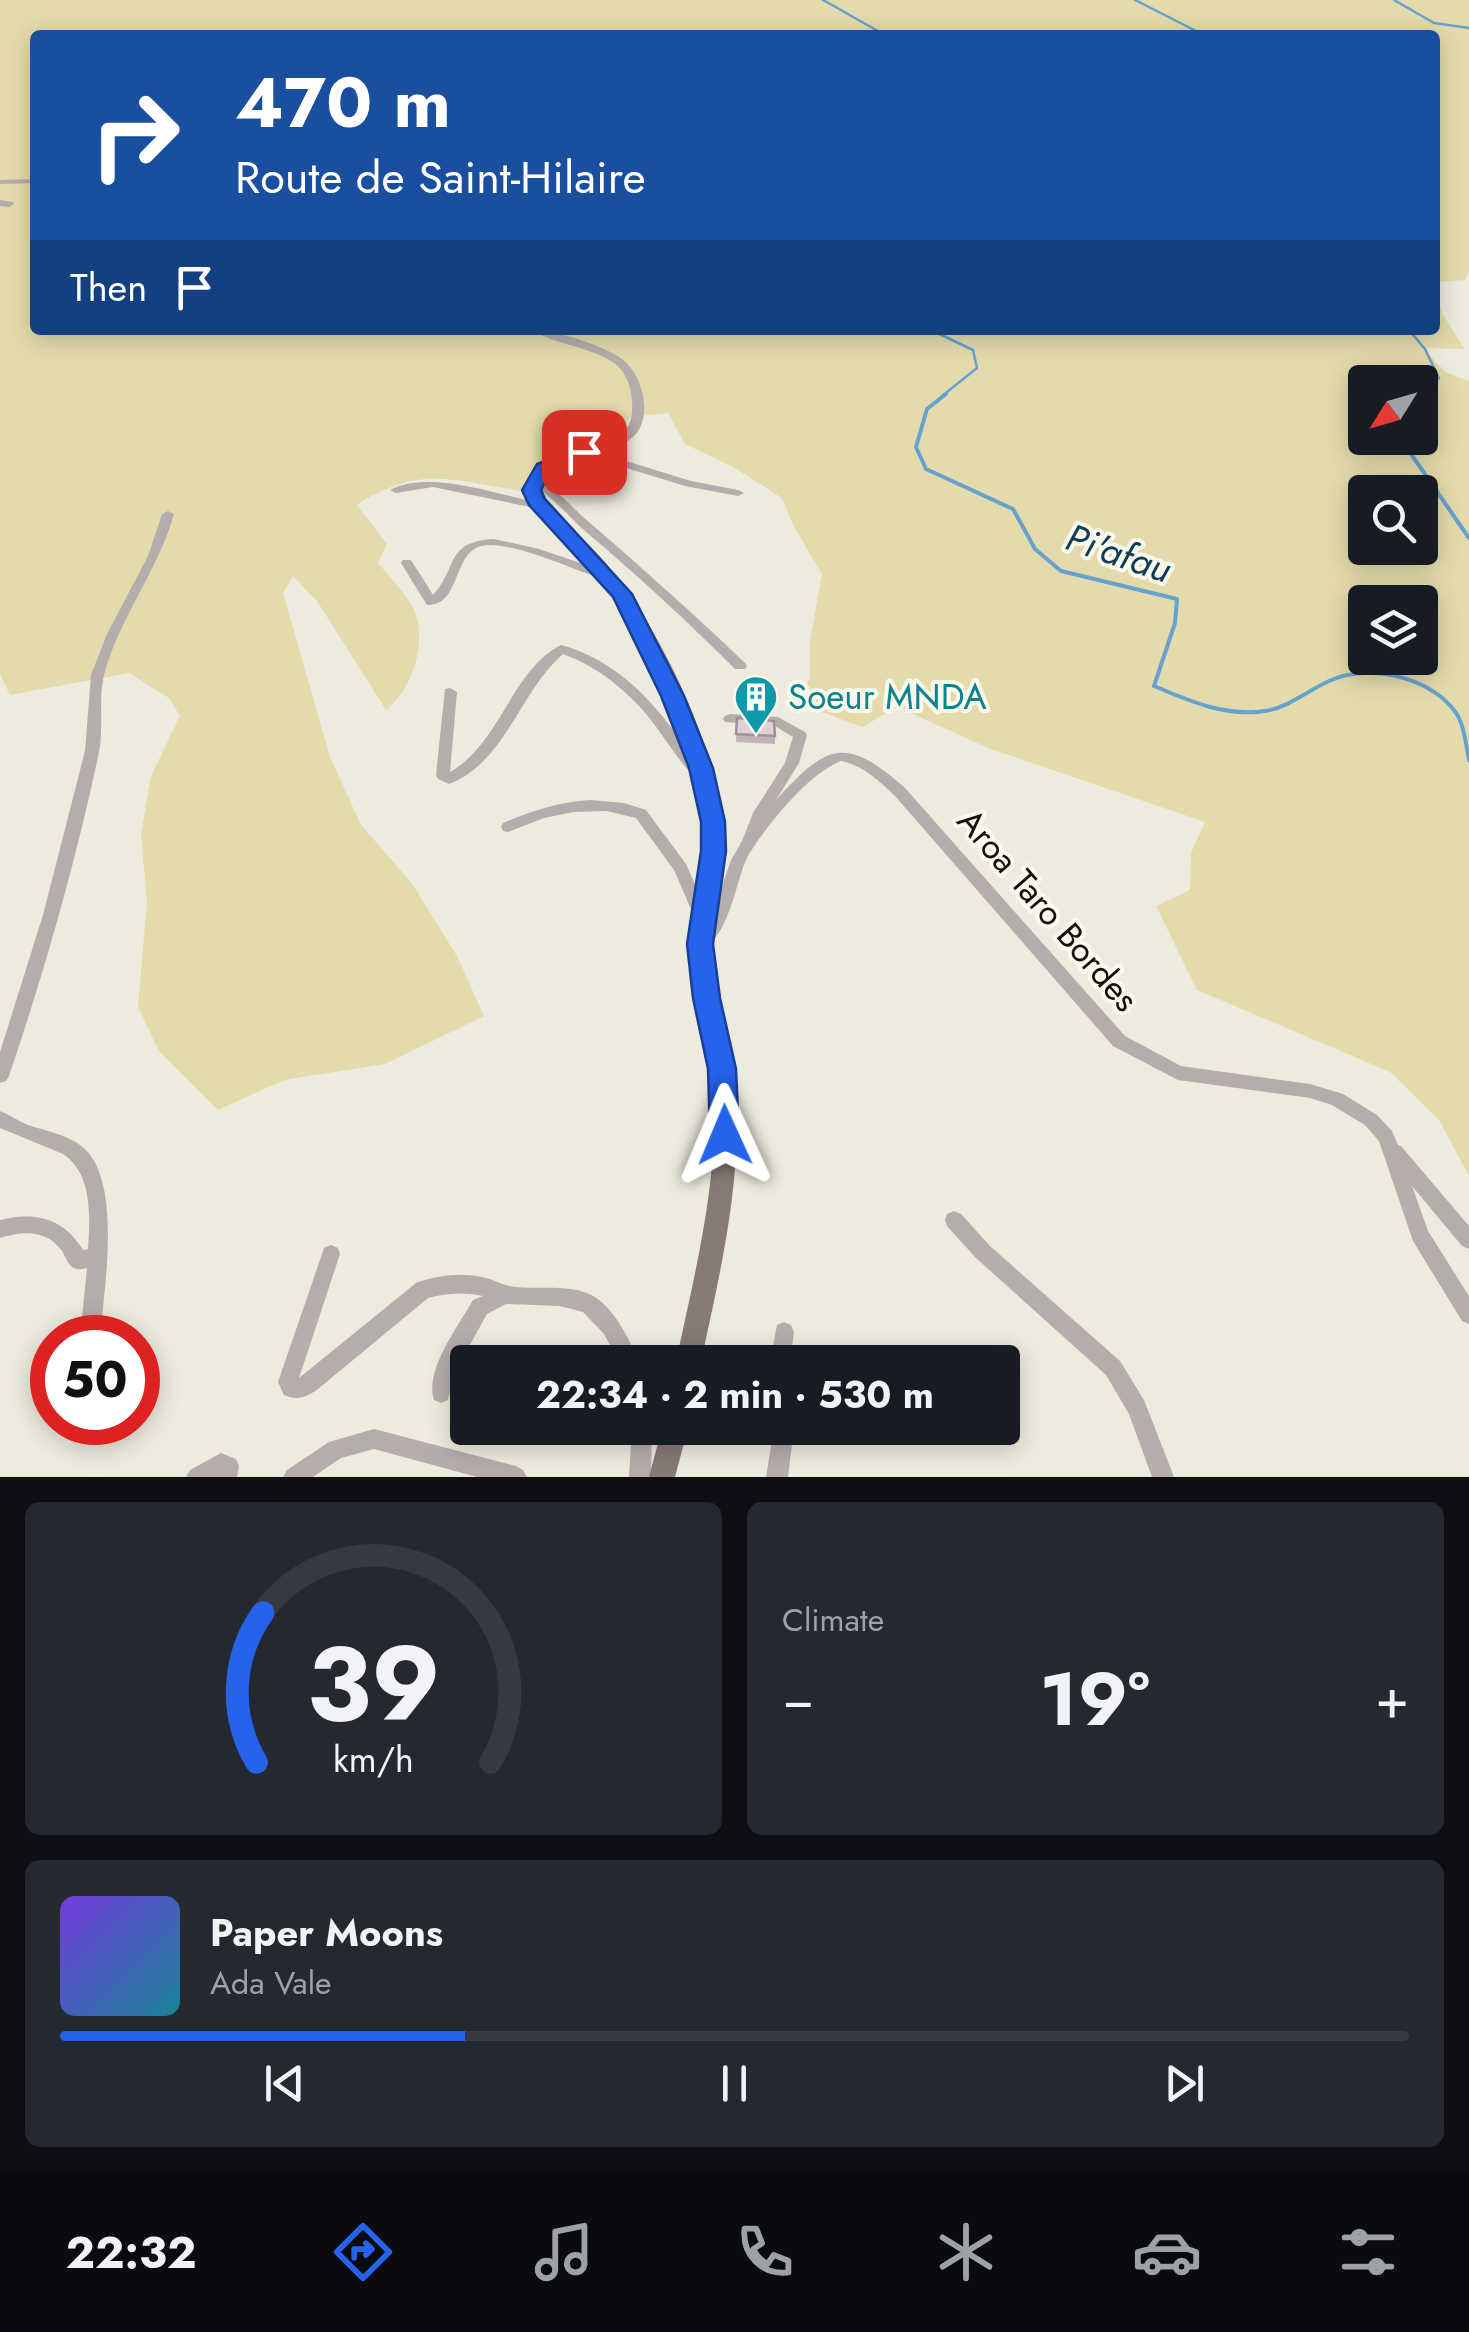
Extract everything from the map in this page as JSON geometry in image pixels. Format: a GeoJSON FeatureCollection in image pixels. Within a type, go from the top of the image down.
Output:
{"type":"FeatureCollection","features":[{"type":"Feature","properties":{"kind":"main road"},"geometry":{"type":"LineString","coordinates":[[540,506],[609,577],[640,624],[702,774],[713,822],[713,851],[700,944],[722,1069],[725,1135],[693,1345]]}},
{"type":"Feature","properties":{"kind":"main road"},"geometry":{"type":"LineString","coordinates":[[662,1477],[670,1445]]}},
{"type":"Feature","properties":{"kind":"street"},"geometry":{"type":"LineString","coordinates":[[0,182],[30,181]]}},
{"type":"Feature","properties":{"kind":"street"},"geometry":{"type":"LineString","coordinates":[[540,506],[532,490],[544,468],[617,444],[636,429],[639,406],[631,378],[616,359],[551,335]]}},
{"type":"Feature","properties":{"kind":"street"},"geometry":{"type":"LineString","coordinates":[[584,452],[689,484],[738,494]]}},
{"type":"Feature","properties":{"kind":"street"},"geometry":{"type":"LineString","coordinates":[[534,483],[553,492],[572,514],[692,616],[740,666]]}},
{"type":"Feature","properties":{"kind":"street"},"geometry":{"type":"LineString","coordinates":[[396,490],[445,486],[540,506]]}},
{"type":"Feature","properties":{"kind":"street"},"geometry":{"type":"LineString","coordinates":[[0,1076],[68,857],[96,732],[96,680],[110,639],[148,568],[168,514]]}},
{"type":"Feature","properties":{"kind":"street"},"geometry":{"type":"LineString","coordinates":[[407,563],[434,602],[464,552],[482,542],[518,547],[609,577]]}},
{"type":"Feature","properties":{"kind":"street"},"geometry":{"type":"LineString","coordinates":[[450,692],[443,774],[449,779],[461,774],[491,740],[539,672],[561,649],[574,652],[640,699],[686,760],[702,774]]}},
{"type":"Feature","properties":{"kind":"street","name":"Aroa Taro Bordes"},"geometry":{"type":"LineString","coordinates":[[730,719],[778,722],[800,736],[796,754],[756,816],[749,842]]}},
{"type":"Feature","properties":{"kind":"street","name":"Aroa Taro Bordes"},"geometry":{"type":"LineString","coordinates":[[700,944],[719,922],[737,863],[749,842],[826,761],[843,756],[855,760],[900,792],[1120,1040],[1178,1073],[1336,1099],[1371,1120],[1469,1240]]}},
{"type":"Feature","properties":{"kind":"street"},"geometry":{"type":"LineString","coordinates":[[508,827],[562,806],[599,806],[641,814],[681,868],[702,919]]}},
{"type":"Feature","properties":{"kind":"street"},"geometry":{"type":"LineString","coordinates":[[0,1119],[77,1152],[88,1163],[97,1219],[92,1315]]}},
{"type":"Feature","properties":{"kind":"street","name":"Aroa Taro Bordes"},"geometry":{"type":"LineString","coordinates":[[1388,1144],[1420,1235],[1469,1314]]}},
{"type":"Feature","properties":{"kind":"street"},"geometry":{"type":"LineString","coordinates":[[954,1220],[982,1252],[1112,1368],[1128,1389],[1164,1477]]}},
{"type":"Feature","properties":{"kind":"street"},"geometry":{"type":"LineString","coordinates":[[0,1229],[21,1222],[39,1224],[56,1229],[67,1238],[78,1260],[97,1257]]}},
{"type":"Feature","properties":{"kind":"street"},"geometry":{"type":"LineString","coordinates":[[331,1254],[288,1382],[291,1388],[300,1389],[312,1382],[423,1290],[436,1286],[478,1286],[504,1296],[560,1297],[588,1304],[610,1327],[619,1345]]}},
{"type":"Feature","properties":{"kind":"street"},"geometry":{"type":"LineString","coordinates":[[441,1393],[445,1369],[480,1307],[504,1296]]}},
{"type":"Feature","properties":{"kind":"street"},"geometry":{"type":"LineString","coordinates":[[782,1345],[784,1332]]}},
{"type":"Feature","properties":{"kind":"street"},"geometry":{"type":"LineString","coordinates":[[294,1477],[336,1449],[374,1440],[516,1477]]}},
{"type":"Feature","properties":{"kind":"street"},"geometry":{"type":"LineString","coordinates":[[640,1477],[641,1445]]}},
{"type":"Feature","properties":{"kind":"street"},"geometry":{"type":"LineString","coordinates":[[777,1477],[782,1445]]}},
{"type":"Feature","properties":{"kind":"street"},"geometry":{"type":"LineString","coordinates":[[198,1477],[221,1463],[230,1466],[226,1477]]}},
{"type":"Feature","properties":{"kind":"shaded area"},"geometry":{"type":"Polygon","coordinates":[[[0,0],[1469,0],[1469,271],[1465,280],[1440,282],[1440,30],[30,30],[30,335],[1440,335],[1440,305],[1465,349],[1423,348],[1445,372],[1469,381],[1469,1176],[1439,1120],[1390,1072],[1197,990],[1156,906],[1190,890],[1191,853],[1205,822],[991,749],[897,707],[862,727],[795,702],[810,678],[810,641],[822,574],[782,498],[733,467],[685,444],[668,413],[630,417],[604,439],[544,462],[520,491],[454,480],[418,480],[379,492],[357,505],[387,544],[378,563],[410,602],[419,627],[417,654],[409,680],[386,710],[317,601],[293,576],[283,593],[330,757],[361,825],[411,882],[457,956],[484,1016],[385,1064],[284,1080],[218,1110],[159,1051],[138,1007],[147,902],[141,834],[151,776],[180,716],[169,698],[129,673],[10,695],[0,674],[0,0]]]}},
{"type":"Feature","properties":{"kind":"building"},"geometry":{"type":"Polygon","coordinates":[[[737,718],[774,721],[775,736],[736,734],[737,718]]]}},
{"type":"Feature","properties":{"kind":"waterway","name":"Pi'afau"},"geometry":{"type":"LineString","coordinates":[[823,0],[876,30]]}},
{"type":"Feature","properties":{"kind":"waterway"},"geometry":{"type":"LineString","coordinates":[[1135,0],[1194,30]]}},
{"type":"Feature","properties":{"kind":"waterway"},"geometry":{"type":"LineString","coordinates":[[1394,0],[1434,23],[1469,28]]}},
{"type":"Feature","properties":{"kind":"waterway","name":"Pi'afau"},"geometry":{"type":"LineString","coordinates":[[942,335],[973,350],[977,368],[942,396]]}},
{"type":"Feature","properties":{"kind":"waterway"},"geometry":{"type":"LineString","coordinates":[[1413,335],[1433,365]]}},
{"type":"Feature","properties":{"kind":"waterway","name":"Pi'afau"},"geometry":{"type":"LineString","coordinates":[[946,394],[927,409],[916,447],[926,469],[1013,509],[1035,549],[1061,571],[1177,599],[1175,623],[1154,686],[1208,706],[1250,712],[1283,706],[1325,683],[1350,675],[1402,678],[1448,703],[1460,721],[1469,760]]}},
{"type":"Feature","properties":{"kind":"waterway"},"geometry":{"type":"LineString","coordinates":[[1412,455],[1469,538]]}},
{"type":"Feature","properties":{"kind":"place","name":"Soeur MNDA"},"geometry":{"type":"Point","coordinates":[756,735]}},
{"type":"Feature","properties":{"kind":"route"},"geometry":{"type":"LineString","coordinates":[[584,452],[544,468],[534,479],[532,490],[536,501],[622,594],[640,624],[701,768],[713,822],[713,851],[700,944],[722,1069],[725,1135]]}}]}
